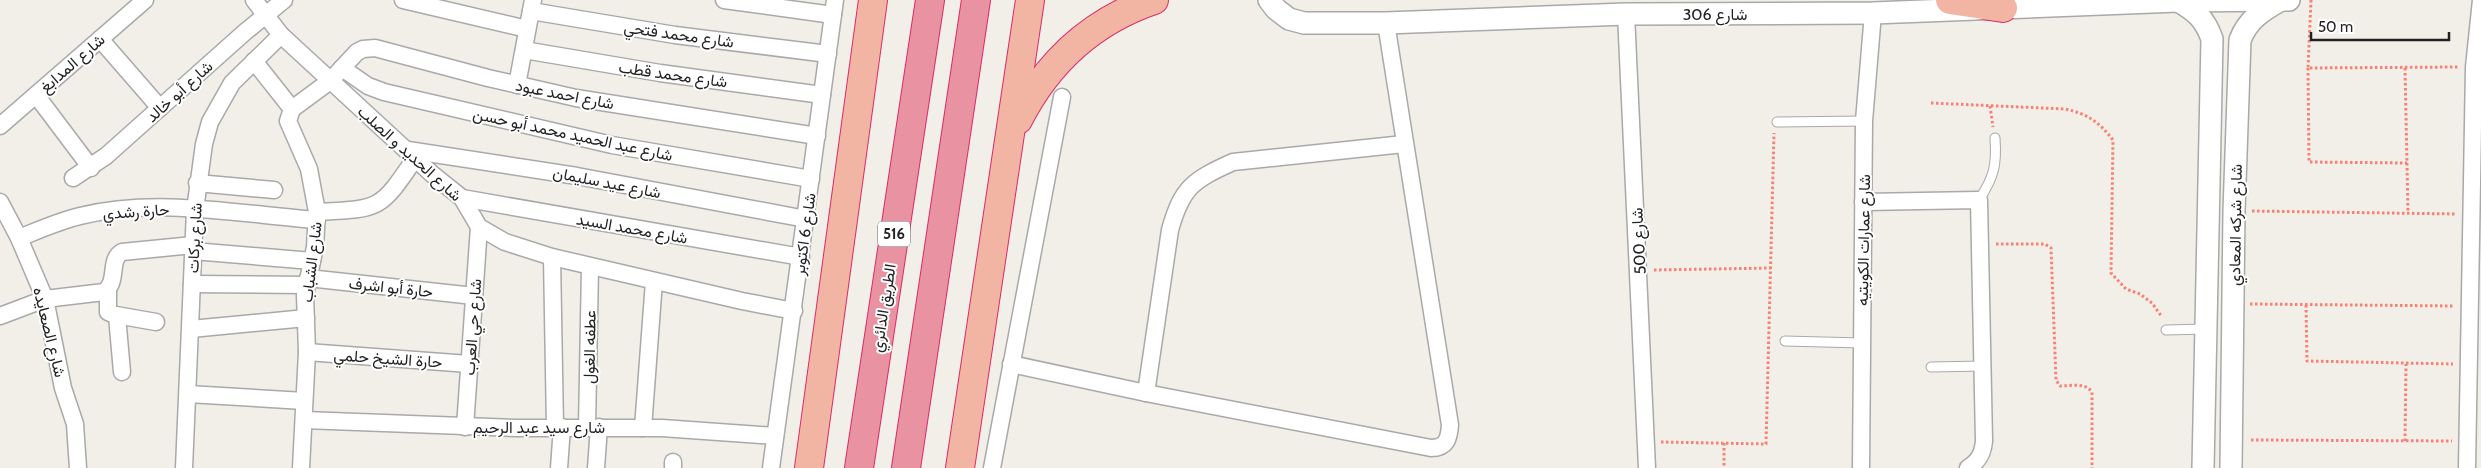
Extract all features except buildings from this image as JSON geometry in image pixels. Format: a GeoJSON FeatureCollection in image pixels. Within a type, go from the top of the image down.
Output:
{"type":"FeatureCollection","features":[{"type":"Feature","properties":{"kind":"highway"},"geometry":{"type":"LineString","coordinates":[[808,468],[873,0]]}},
{"type":"Feature","properties":{"kind":"highway","name":"الطريق الدائري"},"geometry":{"type":"LineString","coordinates":[[859,468],[930,0]]}},
{"type":"Feature","properties":{"kind":"highway"},"geometry":{"type":"LineString","coordinates":[[906,468],[976,0]]}},
{"type":"Feature","properties":{"kind":"highway"},"geometry":{"type":"LineString","coordinates":[[960,468],[1030,0]]}},
{"type":"Feature","properties":{"kind":"highway"},"geometry":{"type":"LineString","coordinates":[[1008,142],[1029,98],[1058,60],[1102,25],[1137,6],[1154,0]]}},
{"type":"Feature","properties":{"kind":"highway"},"geometry":{"type":"LineString","coordinates":[[1950,0],[2003,8]]}},
{"type":"Feature","properties":{"kind":"street","name":"شارع المدابغ"},"geometry":{"type":"LineString","coordinates":[[0,126],[145,0]]}},
{"type":"Feature","properties":{"kind":"street","name":"شارع الحديد و الصلب"},"geometry":{"type":"LineString","coordinates":[[254,0],[281,35],[412,153],[432,174],[462,198],[479,226],[505,242],[552,257],[794,311]]}},
{"type":"Feature","properties":{"kind":"street","name":"شارع أبو خالد"},"geometry":{"type":"LineString","coordinates":[[73,178],[91,168],[264,15],[284,0]]}},
{"type":"Feature","properties":{"kind":"street"},"geometry":{"type":"LineString","coordinates":[[403,0],[527,29]]}},
{"type":"Feature","properties":{"kind":"street"},"geometry":{"type":"LineString","coordinates":[[724,0],[834,8]]}},
{"type":"Feature","properties":{"kind":"street","name":"شارع 306"},"geometry":{"type":"LineString","coordinates":[[1269,0],[1276,9],[1289,18],[1304,22],[1386,23],[1626,14],[1873,13],[2178,1],[2289,0]]}},
{"type":"Feature","properties":{"kind":"street","name":"شارع شركه المعادي"},"geometry":{"type":"LineString","coordinates":[[2231,468],[2234,211],[2240,40],[2245,27],[2254,17],[2281,0]]}},
{"type":"Feature","properties":{"kind":"street"},"geometry":{"type":"LineString","coordinates":[[2467,468],[2468,441],[2474,414],[2469,364],[2471,214],[2476,195],[2474,67],[2481,0]]}},
{"type":"Feature","properties":{"kind":"street","name":"شارع شركه المعادي"},"geometry":{"type":"LineString","coordinates":[[2178,1],[2196,11],[2206,24],[2212,39],[2203,468]]}},
{"type":"Feature","properties":{"kind":"street"},"geometry":{"type":"LineString","coordinates":[[517,85],[532,6]]}},
{"type":"Feature","properties":{"kind":"street","name":"شارع محمد فتحي"},"geometry":{"type":"LineString","coordinates":[[532,6],[675,35],[828,54]]}},
{"type":"Feature","properties":{"kind":"street","name":"شارع 6 اكتوبر"},"geometry":{"type":"LineString","coordinates":[[771,468],[834,8]]}},
{"type":"Feature","properties":{"kind":"street","name":"شارع عمارات الكويتيه"},"geometry":{"type":"LineString","coordinates":[[1861,468],[1864,121],[1873,13]]}},
{"type":"Feature","properties":{"kind":"street","name":"شارع 500"},"geometry":{"type":"LineString","coordinates":[[1626,14],[1640,271],[1647,468]]}},
{"type":"Feature","properties":{"kind":"street"},"geometry":{"type":"LineString","coordinates":[[1011,364],[1146,393],[1431,448],[1440,448],[1446,444],[1450,436],[1450,425],[1386,23]]}},
{"type":"Feature","properties":{"kind":"street","name":"شارع بركات"},"geometry":{"type":"LineString","coordinates":[[184,468],[197,183],[210,122],[232,83],[281,35]]}},
{"type":"Feature","properties":{"kind":"street"},"geometry":{"type":"LineString","coordinates":[[100,39],[160,108]]}},
{"type":"Feature","properties":{"kind":"street","name":"شارع احمد عبود"},"geometry":{"type":"LineString","coordinates":[[330,81],[357,52],[363,49],[375,48],[517,85],[682,116],[817,136]]}},
{"type":"Feature","properties":{"kind":"street","name":"شارع محمد قطب"},"geometry":{"type":"LineString","coordinates":[[524,50],[660,73],[822,95]]}},
{"type":"Feature","properties":{"kind":"street"},"geometry":{"type":"LineString","coordinates":[[254,61],[292,109],[330,81]]}},
{"type":"Feature","properties":{"kind":"street","name":"شارع عبد الحميد محمد أبو حسن"},"geometry":{"type":"LineString","coordinates":[[342,68],[368,86],[384,92],[529,127],[612,145],[811,178]]}},
{"type":"Feature","properties":{"kind":"street"},"geometry":{"type":"LineString","coordinates":[[36,94],[91,168]]}},
{"type":"Feature","properties":{"kind":"street"},"geometry":{"type":"LineString","coordinates":[[992,468],[1062,97]]}},
{"type":"Feature","properties":{"kind":"street","name":"شارع الشباب"},"geometry":{"type":"LineString","coordinates":[[292,109],[289,114],[289,127],[309,170],[317,216],[312,261],[307,281],[307,352],[301,468]]}},
{"type":"Feature","properties":{"kind":"street"},"geometry":{"type":"LineString","coordinates":[[1146,393],[1170,230],[1177,204],[1193,184],[1210,172],[1233,162],[1404,144]]}},
{"type":"Feature","properties":{"kind":"street","name":"حارة رشدي"},"geometry":{"type":"LineString","coordinates":[[19,238],[81,216],[159,207],[317,216],[362,210],[374,206],[393,190],[412,153]]}},
{"type":"Feature","properties":{"kind":"street","name":"شارع عيد سليمان"},"geometry":{"type":"LineString","coordinates":[[412,153],[577,176],[806,219]]}},
{"type":"Feature","properties":{"kind":"street"},"geometry":{"type":"LineString","coordinates":[[197,183],[274,190]]}},
{"type":"Feature","properties":{"kind":"street","name":"شارع محمد السيد"},"geometry":{"type":"LineString","coordinates":[[462,198],[801,257]]}},
{"type":"Feature","properties":{"kind":"street"},"geometry":{"type":"LineString","coordinates":[[1864,202],[1980,200],[1983,451],[1978,460],[1968,468]]}},
{"type":"Feature","properties":{"kind":"street","name":"شارع الصعايده"},"geometry":{"type":"LineString","coordinates":[[0,202],[19,238],[44,299],[63,388],[74,419],[78,468]]}},
{"type":"Feature","properties":{"kind":"street","name":"شارع حي العرب"},"geometry":{"type":"LineString","coordinates":[[464,426],[479,226]]}},
{"type":"Feature","properties":{"kind":"street"},"geometry":{"type":"LineString","coordinates":[[156,322],[108,312],[108,290],[112,282],[116,258],[119,254],[193,248],[312,261]]}},
{"type":"Feature","properties":{"kind":"street"},"geometry":{"type":"LineString","coordinates":[[552,257],[559,468]]}},
{"type":"Feature","properties":{"kind":"street","name":"عطفه الغول"},"geometry":{"type":"LineString","coordinates":[[590,266],[593,427],[596,468]]}},
{"type":"Feature","properties":{"kind":"street","name":"حارة أبو اشرف"},"geometry":{"type":"LineString","coordinates":[[192,284],[307,281],[474,296]]}},
{"type":"Feature","properties":{"kind":"street"},"geometry":{"type":"LineString","coordinates":[[642,428],[654,281]]}},
{"type":"Feature","properties":{"kind":"street"},"geometry":{"type":"LineString","coordinates":[[0,316],[44,299],[99,294],[108,290]]}},
{"type":"Feature","properties":{"kind":"street"},"geometry":{"type":"LineString","coordinates":[[116,314],[122,372]]}},
{"type":"Feature","properties":{"kind":"street"},"geometry":{"type":"LineString","coordinates":[[191,329],[306,318]]}},
{"type":"Feature","properties":{"kind":"street","name":"حارة الشيخ حلمي"},"geometry":{"type":"LineString","coordinates":[[307,352],[469,364]]}},
{"type":"Feature","properties":{"kind":"street"},"geometry":{"type":"LineString","coordinates":[[188,394],[304,401]]}},
{"type":"Feature","properties":{"kind":"street","name":"شارع سيد عبد الرحيم"},"geometry":{"type":"LineString","coordinates":[[304,420],[464,426],[642,428],[775,436]]}},
{"type":"Feature","properties":{"kind":"lane"},"geometry":{"type":"LineString","coordinates":[[1777,122],[1864,121]]}},
{"type":"Feature","properties":{"kind":"lane"},"geometry":{"type":"LineString","coordinates":[[1980,200],[1992,181],[1997,160],[1995,138]]}},
{"type":"Feature","properties":{"kind":"lane"},"geometry":{"type":"LineString","coordinates":[[2166,330],[2205,329]]}},
{"type":"Feature","properties":{"kind":"lane"},"geometry":{"type":"LineString","coordinates":[[1785,341],[1861,343]]}},
{"type":"Feature","properties":{"kind":"lane"},"geometry":{"type":"LineString","coordinates":[[1931,367],[1983,366]]}},
{"type":"Feature","properties":{"kind":"path"},"geometry":{"type":"LineString","coordinates":[[2311,0],[2308,68],[2309,162],[2407,163]]}},
{"type":"Feature","properties":{"kind":"path"},"geometry":{"type":"LineString","coordinates":[[2308,68],[2474,67]]}},
{"type":"Feature","properties":{"kind":"path"},"geometry":{"type":"LineString","coordinates":[[2405,68],[2408,213]]}},
{"type":"Feature","properties":{"kind":"path"},"geometry":{"type":"LineString","coordinates":[[1931,103],[2066,109],[2085,113],[2101,124],[2113,140],[2110,272],[2126,289],[2140,294],[2152,303],[2161,315],[2166,330]]}},
{"type":"Feature","properties":{"kind":"path"},"geometry":{"type":"LineString","coordinates":[[1990,106],[1995,138]]}},
{"type":"Feature","properties":{"kind":"path"},"geometry":{"type":"LineString","coordinates":[[1646,442],[1766,444],[1774,126],[1777,122]]}},
{"type":"Feature","properties":{"kind":"path"},"geometry":{"type":"LineString","coordinates":[[2234,211],[2471,214]]}},
{"type":"Feature","properties":{"kind":"path"},"geometry":{"type":"LineString","coordinates":[[1980,244],[2045,244],[2051,248],[2056,380],[2060,386],[2084,386],[2089,387],[2092,392],[2092,468]]}},
{"type":"Feature","properties":{"kind":"path"},"geometry":{"type":"LineString","coordinates":[[1640,271],[1771,268]]}},
{"type":"Feature","properties":{"kind":"path"},"geometry":{"type":"LineString","coordinates":[[2233,304],[2470,306]]}},
{"type":"Feature","properties":{"kind":"path"},"geometry":{"type":"LineString","coordinates":[[2306,305],[2307,361],[2469,364]]}},
{"type":"Feature","properties":{"kind":"path"},"geometry":{"type":"LineString","coordinates":[[2406,364],[2406,441]]}},
{"type":"Feature","properties":{"kind":"path"},"geometry":{"type":"LineString","coordinates":[[2231,440],[2468,441]]}},
{"type":"Feature","properties":{"kind":"path"},"geometry":{"type":"LineString","coordinates":[[1724,443],[1724,468]]}}]}
